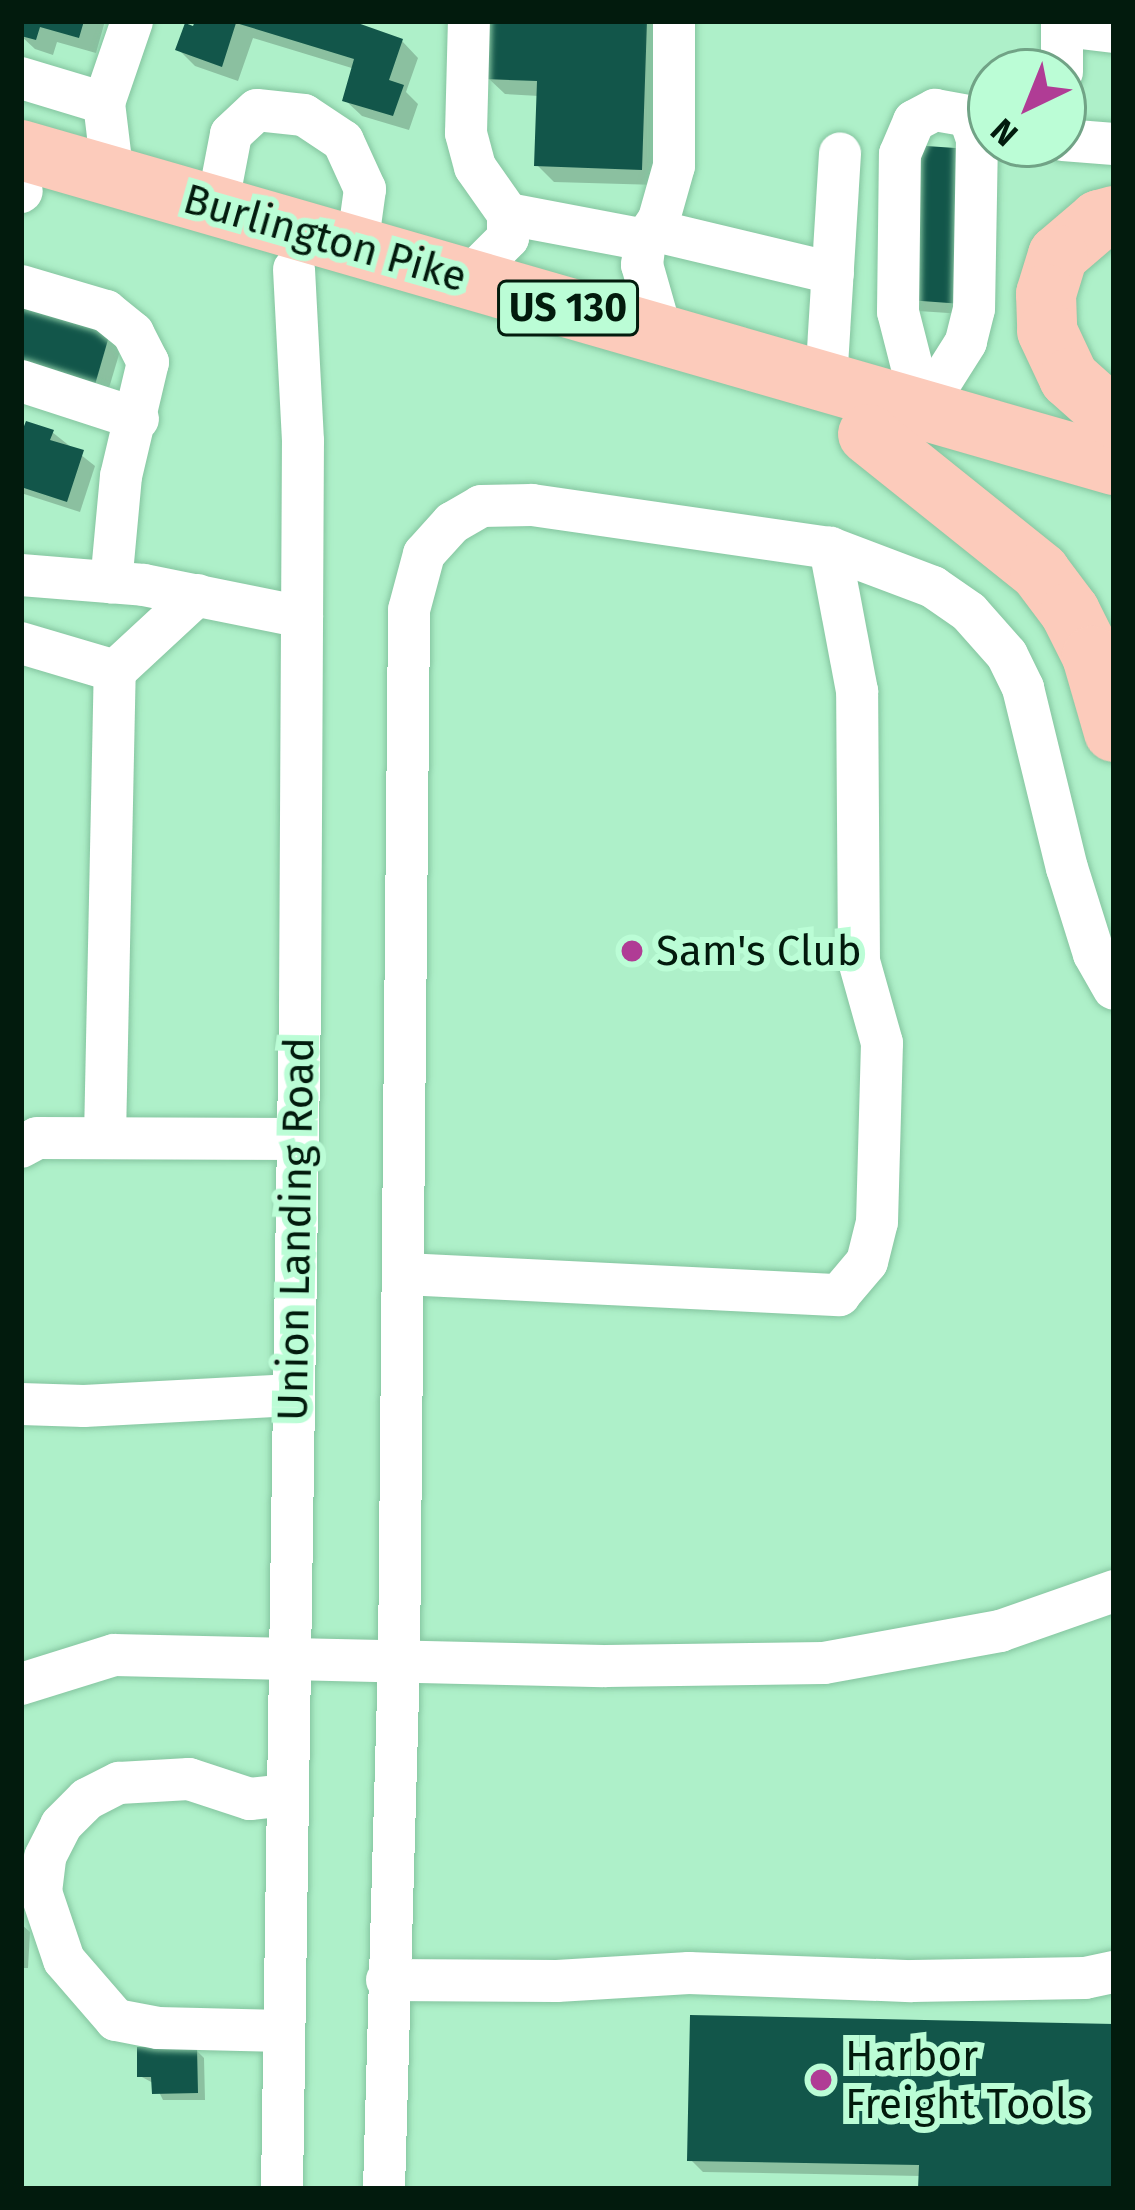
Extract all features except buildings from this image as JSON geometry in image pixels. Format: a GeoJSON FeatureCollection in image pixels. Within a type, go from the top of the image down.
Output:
{"type":"FeatureCollection","features":[{"type":"Feature","properties":{"kind":"highway","name":"Burlington Pike"},"geometry":{"type":"LineString","coordinates":[[21,150],[1114,465]]}},
{"type":"Feature","properties":{"kind":"highway","name":"Burlington Pike"},"geometry":{"type":"LineString","coordinates":[[22,192],[1114,505]]}},
{"type":"Feature","properties":{"kind":"highway"},"geometry":{"type":"LineString","coordinates":[[1114,217],[1099,220],[1058,255],[1046,294],[1047,331],[1069,378],[1114,418]]}},
{"type":"Feature","properties":{"kind":"highway"},"geometry":{"type":"LineString","coordinates":[[868,434],[1040,572],[1070,612],[1092,656],[1114,732]]}},
{"type":"Feature","properties":{"kind":"street"},"geometry":{"type":"LineString","coordinates":[[113,177],[104,103],[132,21]]}},
{"type":"Feature","properties":{"kind":"street"},"geometry":{"type":"LineString","coordinates":[[467,279],[508,238],[508,214],[475,167],[466,133],[469,21]]}},
{"type":"Feature","properties":{"kind":"street"},"geometry":{"type":"LineString","coordinates":[[662,335],[642,265],[674,166],[674,21]]}},
{"type":"Feature","properties":{"kind":"street"},"geometry":{"type":"LineString","coordinates":[[1063,23],[1114,32]]}},
{"type":"Feature","properties":{"kind":"street"},"geometry":{"type":"LineString","coordinates":[[21,78],[104,103]]}},
{"type":"Feature","properties":{"kind":"street"},"geometry":{"type":"LineString","coordinates":[[217,207],[231,134],[257,110],[304,115],[344,142],[365,189],[357,247]]}},
{"type":"Feature","properties":{"kind":"street"},"geometry":{"type":"LineString","coordinates":[[935,110],[968,116],[977,139],[974,309],[966,342],[923,410],[898,312],[900,154],[914,121],[935,110]]}},
{"type":"Feature","properties":{"kind":"street"},"geometry":{"type":"LineString","coordinates":[[826,382],[840,153]]}},
{"type":"Feature","properties":{"kind":"street"},"geometry":{"type":"LineString","coordinates":[[508,214],[649,235],[833,273]]}},
{"type":"Feature","properties":{"kind":"street","name":"Union Landing Road"},"geometry":{"type":"LineString","coordinates":[[282,2189],[302,617],[303,441],[294,269]]}},
{"type":"Feature","properties":{"kind":"street"},"geometry":{"type":"LineString","coordinates":[[21,286],[106,311],[133,332],[148,362],[121,476],[111,583]]}},
{"type":"Feature","properties":{"kind":"street"},"geometry":{"type":"LineString","coordinates":[[21,382],[138,419]]}},
{"type":"Feature","properties":{"kind":"street"},"geometry":{"type":"LineString","coordinates":[[384,2189],[399,1658],[409,610],[424,554],[452,523],[482,506],[532,505],[830,548],[934,587],[969,612],[1007,655],[1029,706],[1094,954],[1114,989]]}},
{"type":"Feature","properties":{"kind":"street"},"geometry":{"type":"LineString","coordinates":[[404,1274],[839,1295],[866,1262],[877,1222],[882,1043],[860,961],[857,691],[830,548]]}},
{"type":"Feature","properties":{"kind":"street"},"geometry":{"type":"LineString","coordinates":[[21,575],[111,583],[302,617]]}},
{"type":"Feature","properties":{"kind":"street"},"geometry":{"type":"LineString","coordinates":[[105,1137],[115,671],[197,596]]}},
{"type":"Feature","properties":{"kind":"street"},"geometry":{"type":"LineString","coordinates":[[21,643],[115,671]]}},
{"type":"Feature","properties":{"kind":"street"},"geometry":{"type":"LineString","coordinates":[[21,1147],[37,1138],[296,1139]]}},
{"type":"Feature","properties":{"kind":"street"},"geometry":{"type":"LineString","coordinates":[[21,1404],[84,1406],[293,1395]]}},
{"type":"Feature","properties":{"kind":"street"},"geometry":{"type":"LineString","coordinates":[[21,1684],[114,1655],[234,1654],[287,1660],[399,1658],[606,1666],[824,1663],[1000,1631],[1114,1591]]}},
{"type":"Feature","properties":{"kind":"street"},"geometry":{"type":"LineString","coordinates":[[283,2031],[158,2028],[116,2020],[64,1960],[41,1892],[45,1857],[61,1825],[87,1798],[119,1783],[189,1779],[250,1799],[286,1795]]}},
{"type":"Feature","properties":{"kind":"street"},"geometry":{"type":"LineString","coordinates":[[387,1980],[557,1981],[688,1973],[912,1982],[1085,1978],[1114,1972]]}},
{"type":"Feature","properties":{"kind":"place","name":"Sam's Club"},"geometry":{"type":"Point","coordinates":[632,951]}},
{"type":"Feature","properties":{"kind":"place","name":"Harbor Freight Tools"},"geometry":{"type":"Point","coordinates":[821,2080]}}]}
